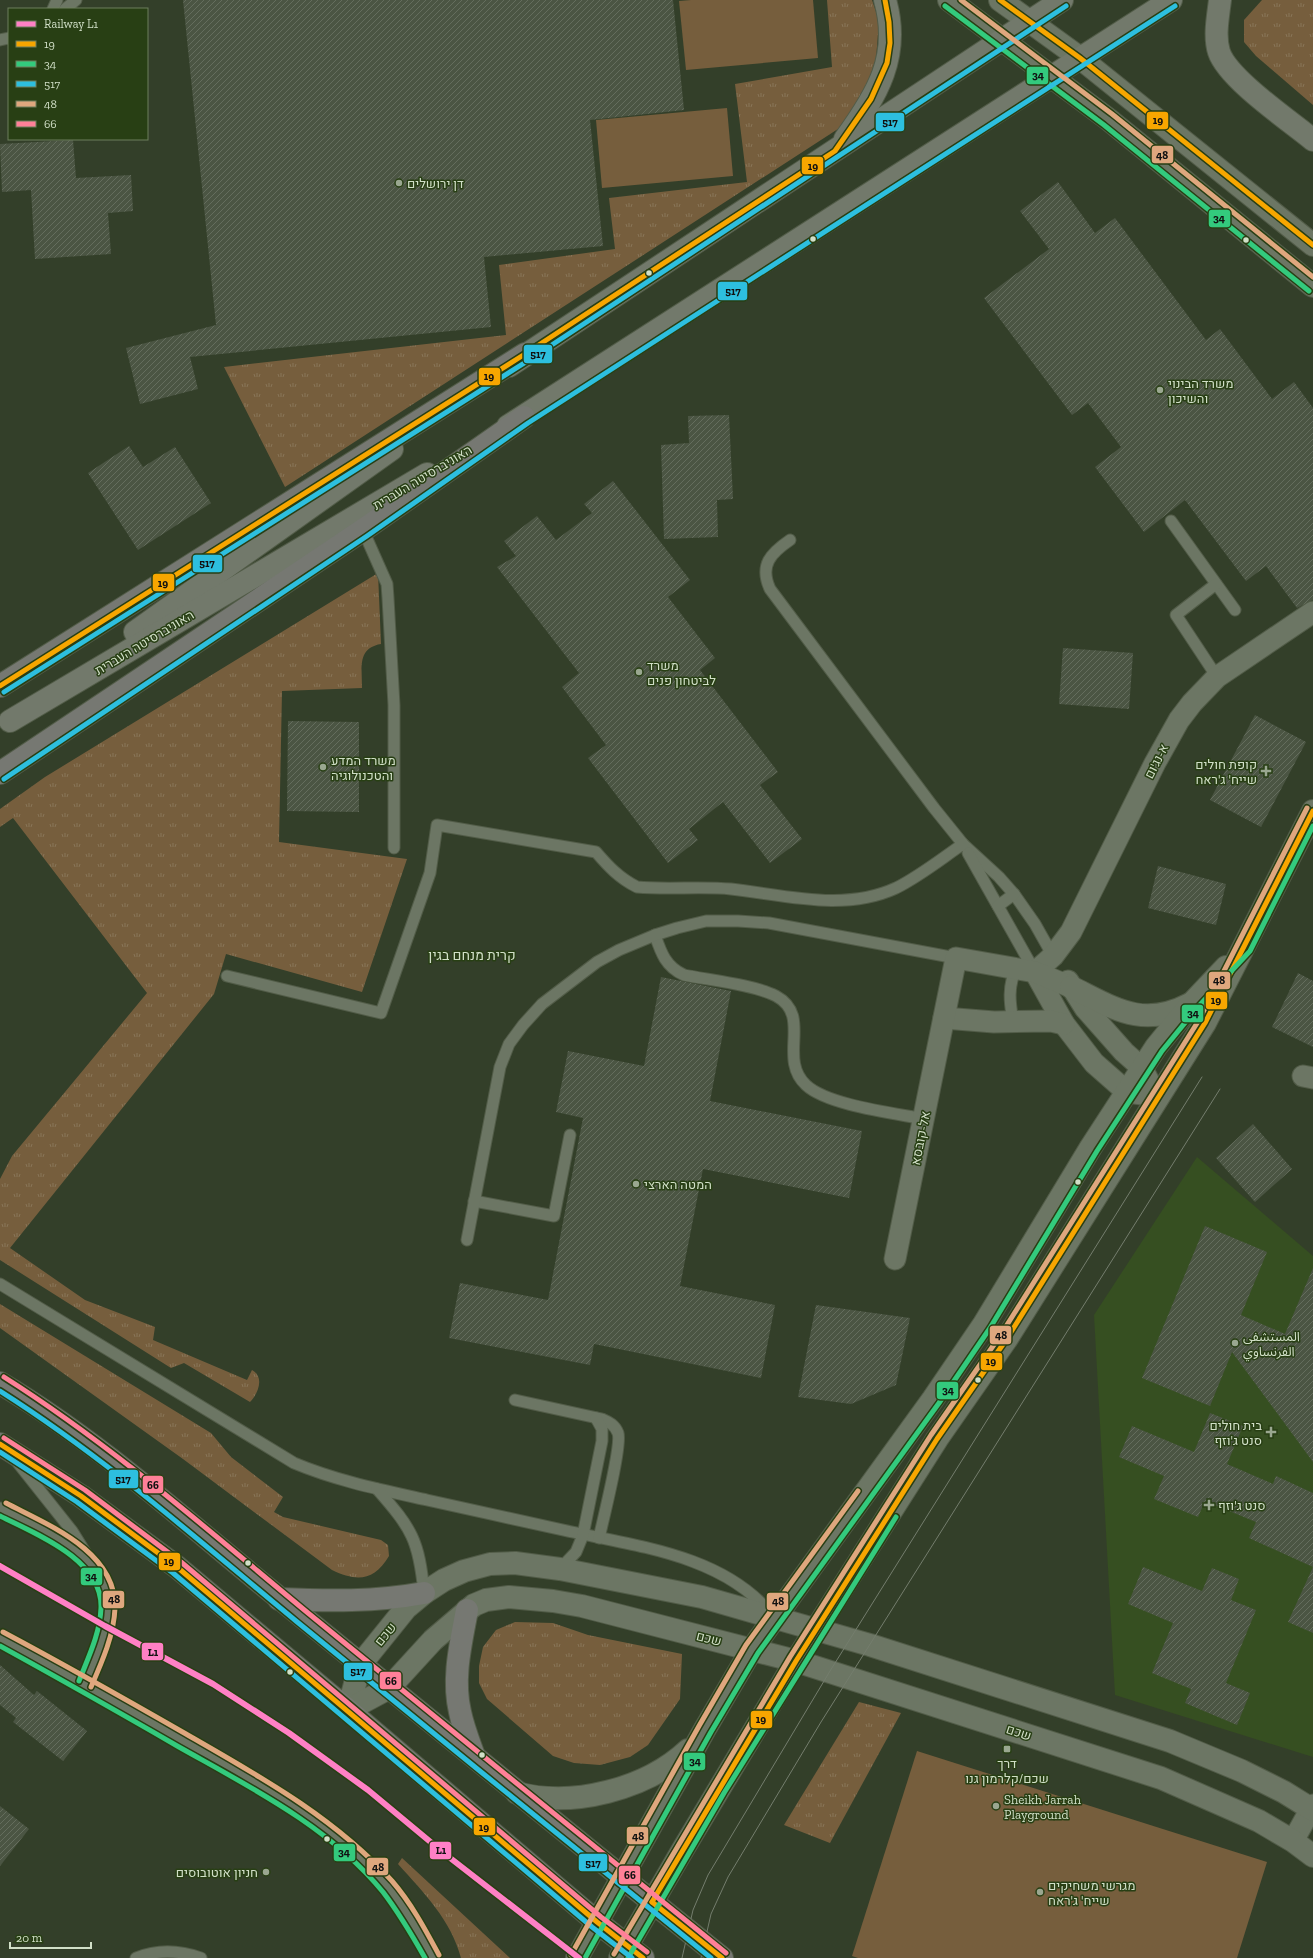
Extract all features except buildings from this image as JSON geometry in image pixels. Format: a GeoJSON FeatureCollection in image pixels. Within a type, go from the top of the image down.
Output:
{"type":"FeatureCollection","features":[{"type":"Feature","properties":{"kind":"highway"},"geometry":{"type":"LineString","coordinates":[[0,686],[525,354]]}},
{"type":"Feature","properties":{"kind":"highway"},"geometry":{"type":"LineString","coordinates":[[0,773],[363,530],[524,417]]}},
{"type":"Feature","properties":{"kind":"highway"},"geometry":{"type":"LineString","coordinates":[[0,1383],[27,1399],[109,1457],[279,1599],[722,1958]]}},
{"type":"Feature","properties":{"kind":"highway"},"geometry":{"type":"LineString","coordinates":[[2,1445],[81,1496],[177,1567],[597,1922],[630,1954]]}},
{"type":"Feature","properties":{"kind":"highway"},"geometry":{"type":"LineString","coordinates":[[279,1599],[370,1601],[424,1593]]}},
{"type":"Feature","properties":{"kind":"highway"},"geometry":{"type":"LineString","coordinates":[[467,1610],[457,1672],[457,1692],[463,1724],[475,1758]]}},
{"type":"Feature","properties":{"kind":"main road"},"geometry":{"type":"LineString","coordinates":[[835,152],[869,102],[887,64],[890,53],[892,28],[885,0]]}},
{"type":"Feature","properties":{"kind":"main road","name":"האוניברסיטה העברית"},"geometry":{"type":"LineString","coordinates":[[5,725],[525,354],[835,152],[1062,0]]}},
{"type":"Feature","properties":{"kind":"main road","name":"האוניברסיטה העברית"},"geometry":{"type":"LineString","coordinates":[[5,725],[524,417],[1170,0]]}},
{"type":"Feature","properties":{"kind":"main road"},"geometry":{"type":"LineString","coordinates":[[1220,0],[1217,43],[1224,61],[1243,82],[1313,140]]}},
{"type":"Feature","properties":{"kind":"street"},"geometry":{"type":"LineString","coordinates":[[949,0],[1052,76],[1313,286]]}},
{"type":"Feature","properties":{"kind":"street"},"geometry":{"type":"LineString","coordinates":[[1000,0],[1080,58],[1313,245]]}},
{"type":"Feature","properties":{"kind":"street","name":"א-נג'ום"},"geometry":{"type":"LineString","coordinates":[[1026,970],[1053,956],[1071,932],[1166,741],[1192,703],[1217,677],[1313,612]]}},
{"type":"Feature","properties":{"kind":"street"},"geometry":{"type":"LineString","coordinates":[[630,1954],[652,1902],[796,1661],[937,1439],[1006,1340],[1157,1096],[1205,1022],[1313,811]]}},
{"type":"Feature","properties":{"kind":"street"},"geometry":{"type":"LineString","coordinates":[[577,1958],[705,1729],[752,1649],[928,1406],[980,1330],[1091,1147],[1156,1047],[1192,1003],[1244,947]]}},
{"type":"Feature","properties":{"kind":"street"},"geometry":{"type":"LineString","coordinates":[[1053,956],[1085,1008],[1124,1052],[1142,1068],[1157,1096]]}},
{"type":"Feature","properties":{"kind":"street"},"geometry":{"type":"LineString","coordinates":[[956,958],[1026,970],[1071,986],[1106,1004],[1140,1015],[1164,1015],[1174,1013],[1192,1003]]}},
{"type":"Feature","properties":{"kind":"street","name":"אל-קובסא"},"geometry":{"type":"LineString","coordinates":[[895,1259],[956,958]]}},
{"type":"Feature","properties":{"kind":"street"},"geometry":{"type":"LineString","coordinates":[[1026,970],[1094,1063],[1127,1092],[1157,1096]]}},
{"type":"Feature","properties":{"kind":"street"},"geometry":{"type":"LineString","coordinates":[[944,1018],[968,1021],[1043,1021],[1064,1024]]}},
{"type":"Feature","properties":{"kind":"street","name":"שכם"},"geometry":{"type":"LineString","coordinates":[[348,1710],[360,1665],[406,1608],[424,1593],[444,1580],[464,1571],[490,1564],[515,1563],[560,1569],[702,1597],[817,1630],[1088,1713],[1170,1741],[1242,1770],[1312,1807]]}},
{"type":"Feature","properties":{"kind":"street","name":"שכם"},"geometry":{"type":"LineString","coordinates":[[348,1710],[389,1688],[433,1640],[467,1610],[486,1600],[498,1598],[520,1597],[552,1601],[582,1606],[796,1661],[1161,1778],[1259,1822],[1293,1841],[1313,1856]]}},
{"type":"Feature","properties":{"kind":"street"},"geometry":{"type":"LineString","coordinates":[[517,1793],[536,1797],[564,1798],[598,1793],[631,1785],[655,1774],[688,1751],[705,1729]]}},
{"type":"Feature","properties":{"kind":"street"},"geometry":{"type":"LineString","coordinates":[[1293,1841],[1312,1807]]}},
{"type":"Feature","properties":{"kind":"lane"},"geometry":{"type":"LineString","coordinates":[[66,8],[76,0]]}},
{"type":"Feature","properties":{"kind":"lane"},"geometry":{"type":"LineString","coordinates":[[1171,521],[1235,610]]}},
{"type":"Feature","properties":{"kind":"lane"},"geometry":{"type":"LineString","coordinates":[[363,530],[382,571],[388,598],[394,705],[394,848]]}},
{"type":"Feature","properties":{"kind":"lane"},"geometry":{"type":"LineString","coordinates":[[790,540],[770,558],[766,568],[766,579],[770,589],[918,788],[963,844],[999,877],[1014,894],[1035,924],[1053,956]]}},
{"type":"Feature","properties":{"kind":"lane"},"geometry":{"type":"LineString","coordinates":[[1216,584],[1176,615],[1217,677]]}},
{"type":"Feature","properties":{"kind":"lane"},"geometry":{"type":"LineString","coordinates":[[227,976],[381,1013],[430,873],[437,825],[596,852],[612,871],[624,881],[637,887],[731,889],[805,899],[836,900],[862,898],[895,888],[907,882],[963,844]]}},
{"type":"Feature","properties":{"kind":"lane"},"geometry":{"type":"LineString","coordinates":[[963,844],[998,906],[1026,970],[1012,979],[1010,989],[1013,1022]]}},
{"type":"Feature","properties":{"kind":"lane"},"geometry":{"type":"LineString","coordinates":[[998,906],[1014,894]]}},
{"type":"Feature","properties":{"kind":"lane"},"geometry":{"type":"LineString","coordinates":[[467,1240],[494,1093],[500,1067],[509,1044],[523,1025],[542,1004],[597,962],[626,947],[655,936],[677,928],[706,921],[738,921],[769,924],[956,958]]}},
{"type":"Feature","properties":{"kind":"lane"},"geometry":{"type":"LineString","coordinates":[[655,936],[664,958],[677,971],[684,975],[762,991],[775,996],[786,1004],[794,1021],[792,1051],[796,1072],[804,1084],[817,1093],[837,1101],[924,1119]]}},
{"type":"Feature","properties":{"kind":"lane"},"geometry":{"type":"LineString","coordinates":[[474,1201],[554,1216],[570,1135]]}},
{"type":"Feature","properties":{"kind":"lane"},"geometry":{"type":"LineString","coordinates":[[0,1284],[294,1463],[326,1476],[378,1489],[677,1556],[704,1566],[741,1586],[760,1601],[774,1618]]}},
{"type":"Feature","properties":{"kind":"lane"},"geometry":{"type":"LineString","coordinates":[[515,1400],[606,1421],[618,1432],[619,1441],[599,1538]]}},
{"type":"Feature","properties":{"kind":"lane"},"geometry":{"type":"LineString","coordinates":[[560,1569],[576,1552],[583,1535],[602,1441],[602,1429],[596,1418]]}},
{"type":"Feature","properties":{"kind":"lane"},"geometry":{"type":"LineString","coordinates":[[2,1445],[72,1532],[101,1576],[106,1590],[107,1617],[97,1655],[85,1684]]}},
{"type":"Feature","properties":{"kind":"lane"},"geometry":{"type":"LineString","coordinates":[[378,1489],[401,1516],[411,1531],[418,1549],[424,1593]]}},
{"type":"Feature","properties":{"kind":"lane"},"geometry":{"type":"LineString","coordinates":[[0,1508],[69,1546],[101,1576]]}},
{"type":"Feature","properties":{"kind":"lane"},"geometry":{"type":"LineString","coordinates":[[0,1638],[201,1750],[320,1824],[348,1846],[394,1893],[411,1916],[433,1958]]}},
{"type":"Feature","properties":{"kind":"lane"},"geometry":{"type":"LineString","coordinates":[[136,1958],[155,1952],[164,1951],[188,1953],[201,1958]]}},
{"type":"Feature","properties":{"kind":"shaded area","name":"סנט ג'וזף"},"geometry":{"type":"Polygon","coordinates":[[[1197,1157],[1313,1256],[1313,1757],[1115,1695],[1094,1315],[1197,1157]]]}},
{"type":"Feature","properties":{"kind":"green space"},"geometry":{"type":"Polygon","coordinates":[[[813,0],[818,58],[686,70],[679,1],[813,0]]]}},
{"type":"Feature","properties":{"kind":"green space"},"geometry":{"type":"Polygon","coordinates":[[[827,0],[872,0],[879,21],[876,59],[860,106],[841,127],[285,487],[224,367],[506,335],[499,265],[615,249],[609,198],[747,182],[735,84],[832,67],[827,0]]]}},
{"type":"Feature","properties":{"kind":"green space"},"geometry":{"type":"Polygon","coordinates":[[[1262,0],[1313,0],[1313,105],[1256,56],[1244,42],[1244,20],[1262,0]]]}},
{"type":"Feature","properties":{"kind":"green space"},"geometry":{"type":"Polygon","coordinates":[[[727,108],[733,176],[602,188],[596,120],[727,108]]]}},
{"type":"Feature","properties":{"kind":"green space"},"geometry":{"type":"Polygon","coordinates":[[[378,573],[381,644],[373,646],[364,654],[362,660],[362,688],[282,691],[279,842],[407,859],[362,992],[226,954],[214,994],[10,1248],[85,1300],[155,1327],[153,1340],[247,1380],[252,1370],[258,1377],[259,1386],[256,1395],[250,1402],[184,1363],[171,1368],[0,1260],[0,1179],[12,1156],[147,993],[13,818],[0,827],[0,809],[45,777],[378,573]]]}},
{"type":"Feature","properties":{"kind":"green space"},"geometry":{"type":"Polygon","coordinates":[[[0,1304],[211,1433],[231,1457],[283,1497],[274,1512],[283,1517],[381,1540],[388,1545],[389,1556],[377,1570],[371,1575],[364,1577],[349,1576],[332,1570],[183,1459],[0,1328],[0,1304]]]}},
{"type":"Feature","properties":{"kind":"green space"},"geometry":{"type":"Polygon","coordinates":[[[515,1622],[553,1623],[588,1635],[682,1654],[680,1699],[648,1745],[630,1757],[600,1765],[574,1763],[553,1756],[487,1699],[479,1683],[479,1666],[483,1647],[496,1630],[515,1622]]]}},
{"type":"Feature","properties":{"kind":"green space"},"geometry":{"type":"Polygon","coordinates":[[[859,1702],[901,1713],[830,1843],[784,1825],[859,1702]]]}},
{"type":"Feature","properties":{"kind":"green space","name":"Sheikh Jarrah Playground"},"geometry":{"type":"Polygon","coordinates":[[[917,1751],[1267,1862],[1237,1958],[858,1958],[852,1956],[917,1751]]]}},
{"type":"Feature","properties":{"kind":"green space"},"geometry":{"type":"Polygon","coordinates":[[[402,1858],[510,1958],[461,1958],[451,1931],[444,1919],[427,1896],[398,1864],[402,1858]]]}},
{"type":"Feature","properties":{"kind":"tram line"},"geometry":{"type":"LineString","coordinates":[[682,1958],[693,1910],[708,1875],[830,1671],[1202,1077]]}},
{"type":"Feature","properties":{"kind":"tram line"},"geometry":{"type":"LineString","coordinates":[[701,1958],[711,1914],[728,1877],[821,1722],[1220,1089]]}},
{"type":"Feature","properties":{"kind":"rail line","name":"L1"},"geometry":{"type":"LineString","coordinates":[[0,1566],[105,1626],[213,1684],[289,1733],[368,1790],[445,1854],[579,1958]]}},
{"type":"Feature","properties":{"kind":"transit line","name":"19"},"geometry":{"type":"LineString","coordinates":[[0,686],[525,354],[835,151],[871,99],[887,63],[890,43],[889,22],[885,0]]}},
{"type":"Feature","properties":{"kind":"transit line","name":"48"},"geometry":{"type":"LineString","coordinates":[[961,0],[1112,114],[1313,277]]}},
{"type":"Feature","properties":{"kind":"transit line","name":"19"},"geometry":{"type":"LineString","coordinates":[[1000,0],[1080,58],[1313,245]]}},
{"type":"Feature","properties":{"kind":"transit line","name":"34"},"geometry":{"type":"LineString","coordinates":[[945,6],[1104,125],[1309,291]]}},
{"type":"Feature","properties":{"kind":"transit line","name":"517"},"geometry":{"type":"LineString","coordinates":[[4,692],[529,360],[1066,6]]}},
{"type":"Feature","properties":{"kind":"transit line","name":"517"},"geometry":{"type":"LineString","coordinates":[[4,779],[367,536],[528,423],[1175,6]]}},
{"type":"Feature","properties":{"kind":"transit line","name":"48"},"geometry":{"type":"LineString","coordinates":[[614,1954],[790,1657],[931,1435],[1000,1336],[1199,1020],[1307,808]]}},
{"type":"Feature","properties":{"kind":"transit line","name":"19"},"geometry":{"type":"LineString","coordinates":[[652,1902],[796,1661],[937,1439],[1006,1340],[1205,1023],[1313,811]]}},
{"type":"Feature","properties":{"kind":"transit line","name":"34"},"geometry":{"type":"LineString","coordinates":[[585,1958],[711,1732],[758,1653],[939,1403],[990,1328],[1097,1151],[1162,1051],[1197,1008],[1250,951],[1313,826]]}},
{"type":"Feature","properties":{"kind":"transit line","name":"66"},"geometry":{"type":"LineString","coordinates":[[4,1377],[84,1431],[160,1490],[308,1613],[726,1953]]}},
{"type":"Feature","properties":{"kind":"transit line","name":"517"},"geometry":{"type":"LineString","coordinates":[[0,1391],[39,1417],[115,1472],[503,1790],[711,1958]]}},
{"type":"Feature","properties":{"kind":"transit line","name":"66"},"geometry":{"type":"LineString","coordinates":[[4,1438],[85,1490],[181,1562],[601,1917],[647,1952]]}},
{"type":"Feature","properties":{"kind":"transit line","name":"19"},"geometry":{"type":"LineString","coordinates":[[0,1444],[81,1496],[177,1567],[597,1922],[643,1958]]}},
{"type":"Feature","properties":{"kind":"transit line","name":"517"},"geometry":{"type":"LineString","coordinates":[[0,1452],[77,1502],[173,1573],[592,1927],[632,1958]]}},
{"type":"Feature","properties":{"kind":"transit line","name":"48"},"geometry":{"type":"LineString","coordinates":[[571,1955],[746,1645],[858,1491]]}},
{"type":"Feature","properties":{"kind":"transit line","name":"48"},"geometry":{"type":"LineString","coordinates":[[6,1503],[77,1542],[92,1556],[104,1571],[112,1588],[115,1608],[110,1638],[91,1687]]}},
{"type":"Feature","properties":{"kind":"transit line","name":"34"},"geometry":{"type":"LineString","coordinates":[[0,1516],[48,1540],[65,1551],[91,1576],[99,1591],[101,1608],[100,1618],[93,1646],[79,1681]]}},
{"type":"Feature","properties":{"kind":"transit line","name":"34"},"geometry":{"type":"LineString","coordinates":[[628,1958],[724,1793],[896,1517]]}},
{"type":"Feature","properties":{"kind":"transit line","name":"48"},"geometry":{"type":"LineString","coordinates":[[3,1632],[95,1682],[241,1766],[295,1799],[321,1817],[369,1858],[399,1889],[412,1907],[439,1955]]}},
{"type":"Feature","properties":{"kind":"transit line","name":"34"},"geometry":{"type":"LineString","coordinates":[[0,1646],[261,1793],[314,1828],[362,1869],[383,1892],[405,1924],[425,1958]]}},
{"type":"Feature","properties":{"kind":"transit line","name":"19"},"geometry":{"type":"LineString","coordinates":[[652,1902],[722,1958]]}},
{"type":"Feature","properties":{"kind":"place","name":"דן ירושלים"},"geometry":{"type":"Point","coordinates":[399,183]}},
{"type":"Feature","properties":{"kind":"place","name":"משרד הבינוי והשיכון"},"geometry":{"type":"Point","coordinates":[1160,390]}},
{"type":"Feature","properties":{"kind":"place","name":"משרד לביטחון פנים"},"geometry":{"type":"Point","coordinates":[639,672]}},
{"type":"Feature","properties":{"kind":"place","name":"משרד המדע והטכנולוגיה"},"geometry":{"type":"Point","coordinates":[323,767]}},
{"type":"Feature","properties":{"kind":"place","name":"קופת חולים שייח' ג'ראח"},"geometry":{"type":"Point","coordinates":[1266,771]}},
{"type":"Feature","properties":{"kind":"place","name":"המטה הארצי"},"geometry":{"type":"Point","coordinates":[636,1184]}},
{"type":"Feature","properties":{"kind":"place","name":"المستشفى الفرنساوي"},"geometry":{"type":"Point","coordinates":[1235,1343]}},
{"type":"Feature","properties":{"kind":"place","name":"בית חולים סנט ג'וזף"},"geometry":{"type":"Point","coordinates":[1271,1432]}},
{"type":"Feature","properties":{"kind":"place","name":"סנט ג'וזף"},"geometry":{"type":"Point","coordinates":[1209,1505]}},
{"type":"Feature","properties":{"kind":"place","name":"דרך שכם/קלרמון גנו"},"geometry":{"type":"Point","coordinates":[1007,1749]}},
{"type":"Feature","properties":{"kind":"place","name":"Sheikh Jarrah Playground"},"geometry":{"type":"Point","coordinates":[996,1806]}},
{"type":"Feature","properties":{"kind":"place","name":"חניון אוטובוסים"},"geometry":{"type":"Point","coordinates":[266,1872]}},
{"type":"Feature","properties":{"kind":"place","name":"מגרשי משחיקים שייח' ג'ראח"},"geometry":{"type":"Point","coordinates":[1040,1892]}},
{"type":"Feature","properties":{"kind":"district","name":"קרית מנחם בגין"},"geometry":{"type":"Point","coordinates":[472,955]}}]}
